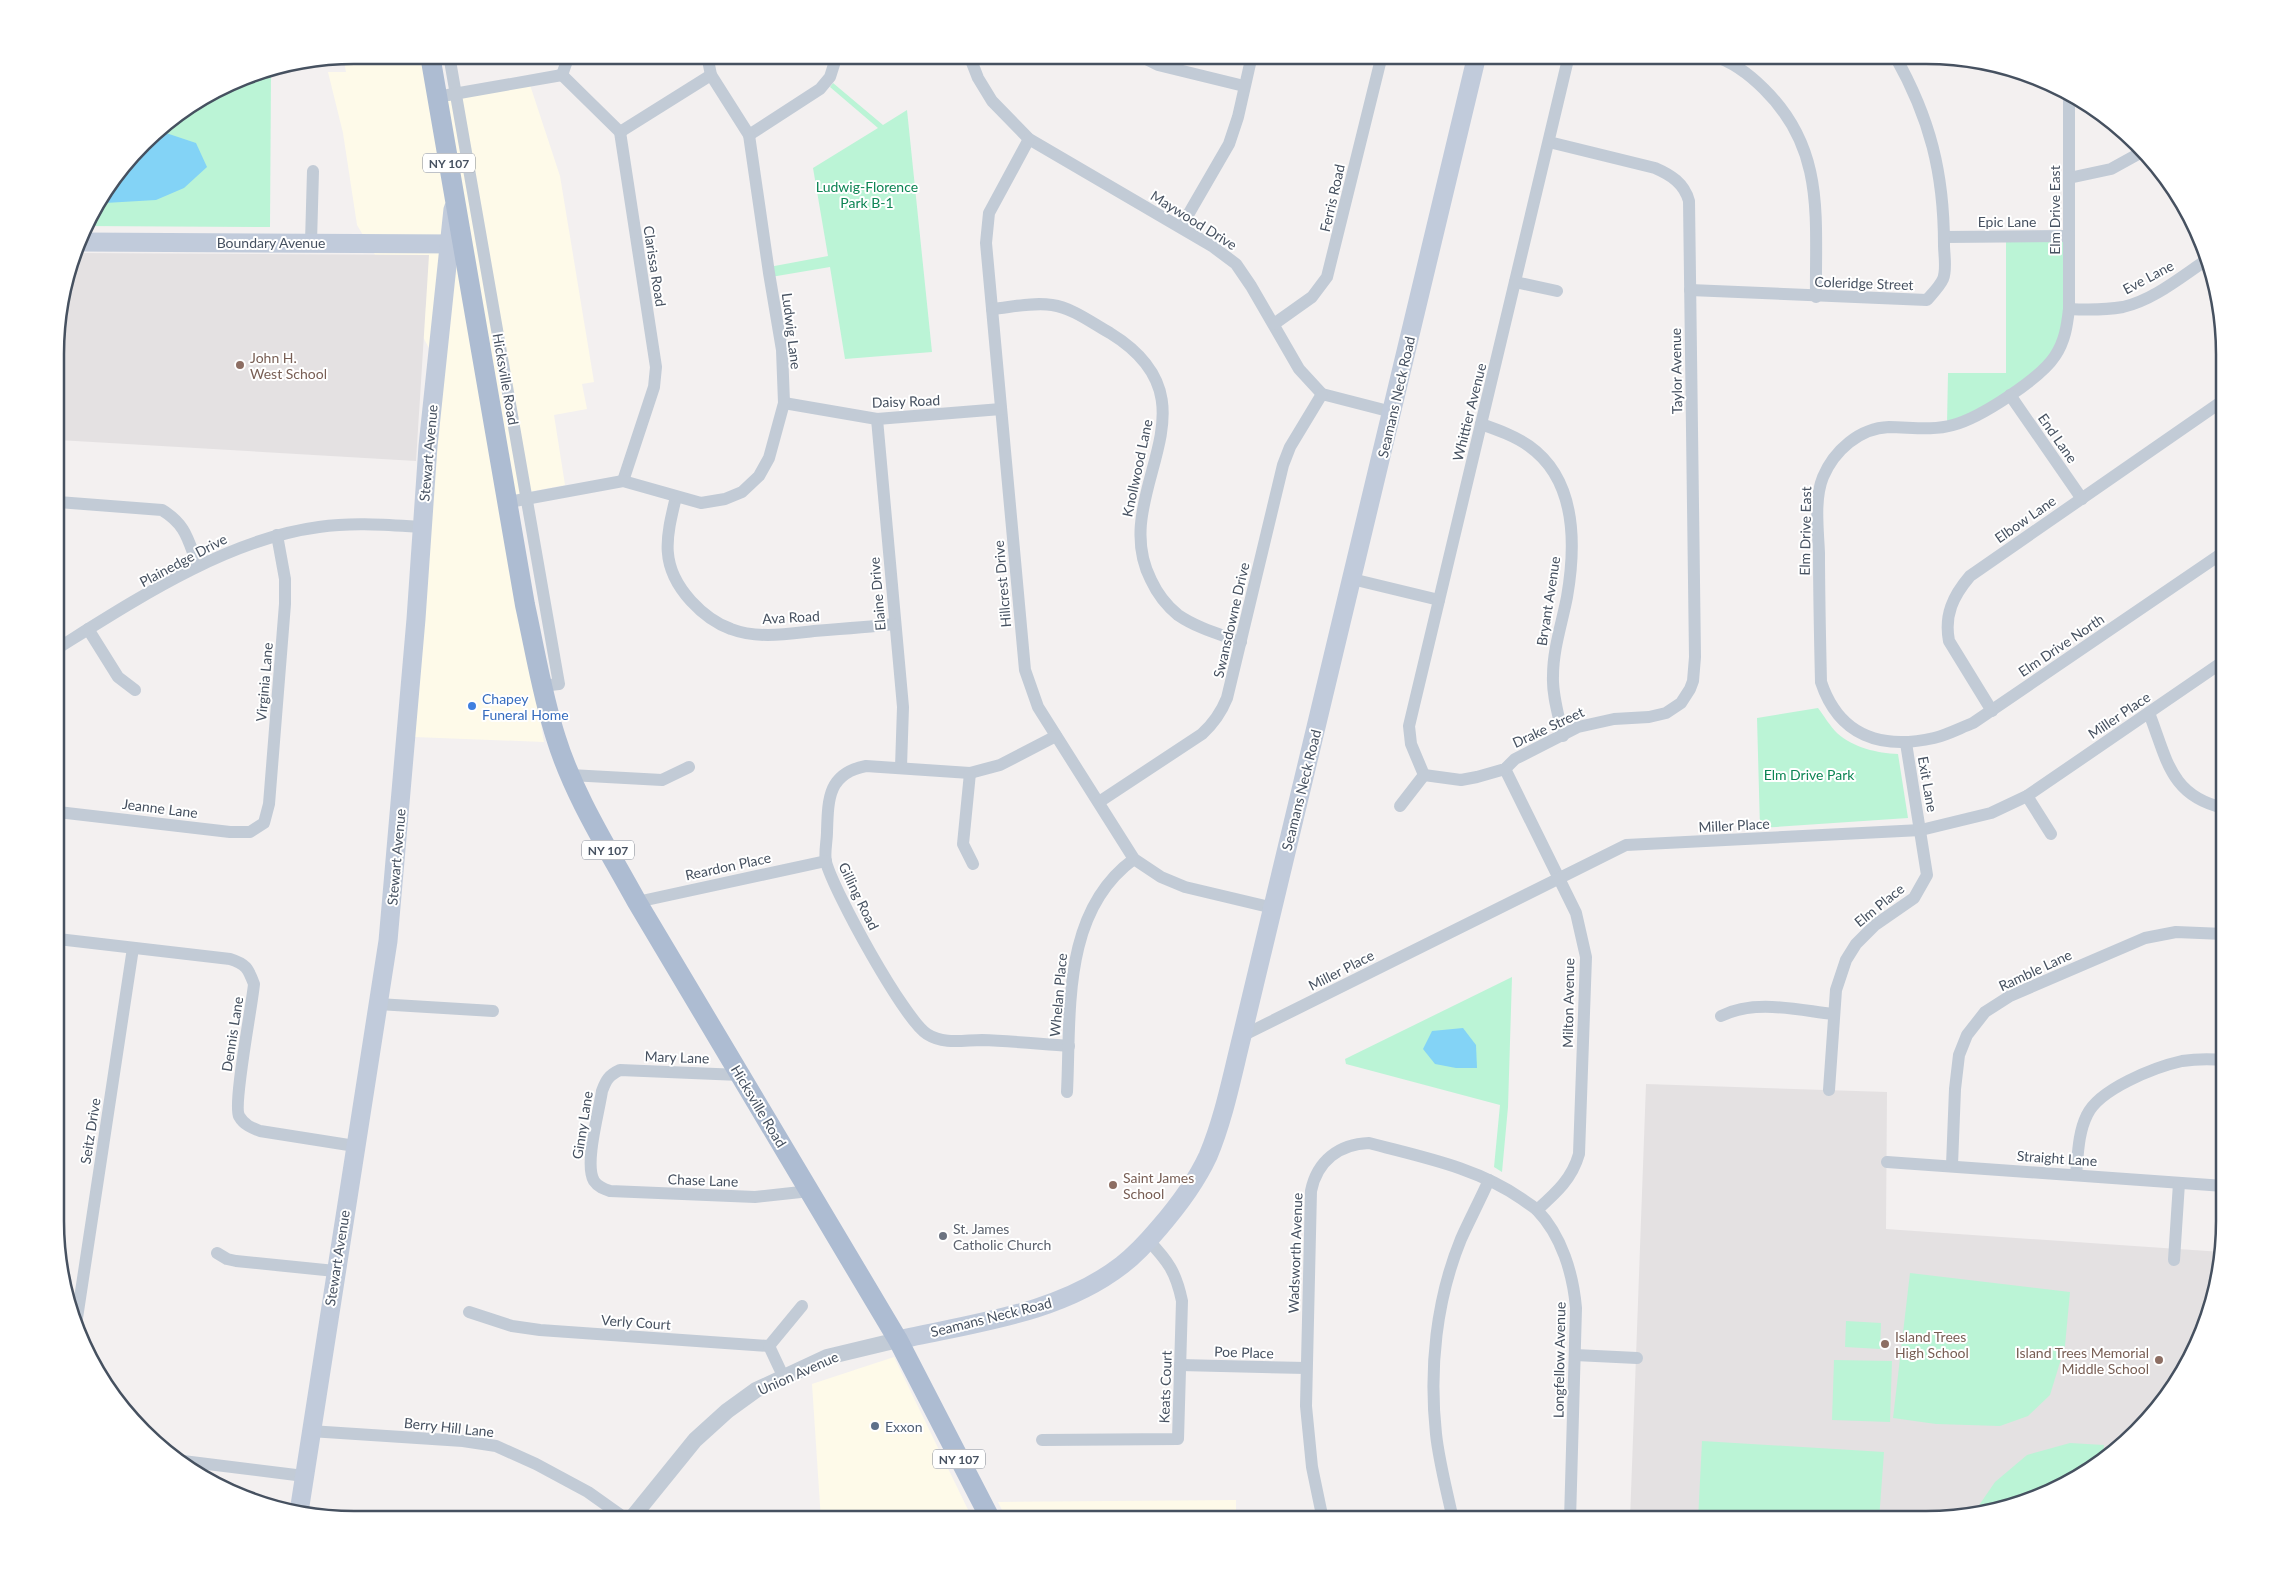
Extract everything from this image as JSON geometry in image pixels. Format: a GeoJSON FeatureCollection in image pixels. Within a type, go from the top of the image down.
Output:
{"type":"FeatureCollection","features":[{"type":"Feature","properties":{"kind":"main road","name":"Hicksville Road"},"geometry":{"type":"LineString","coordinates":[[434,64],[447,96],[456,244],[518,500],[541,686],[556,739],[570,775],[590,816],[638,902],[898,1340],[985,1511]]}},
{"type":"Feature","properties":{"kind":"main road","name":"Seamans Neck Road"},"geometry":{"type":"LineString","coordinates":[[898,1340],[1015,1314],[1065,1298],[1097,1282],[1122,1265],[1148,1240],[1177,1207],[1197,1177],[1208,1156],[1221,1119],[1242,1036],[1475,64]]}},
{"type":"Feature","properties":{"kind":"main road","name":"Boundary Avenue"},"geometry":{"type":"LineString","coordinates":[[86,242],[456,244]]}},
{"type":"Feature","properties":{"kind":"main road","name":"Stewart Avenue"},"geometry":{"type":"LineString","coordinates":[[300,1506],[310,1431],[388,941],[428,446],[456,244]]}},
{"type":"Feature","properties":{"kind":"street","name":"Hicksville Road"},"geometry":{"type":"LineString","coordinates":[[449,64],[447,96],[518,500]]}},
{"type":"Feature","properties":{"kind":"street"},"geometry":{"type":"LineString","coordinates":[[562,75],[566,64]]}},
{"type":"Feature","properties":{"kind":"street","name":"Ludwig Lane"},"geometry":{"type":"LineString","coordinates":[[518,500],[623,481],[676,497],[709,503],[725,499],[746,488],[759,476],[769,458],[784,403],[782,350],[768,273],[749,135],[711,75],[709,64]]}},
{"type":"Feature","properties":{"kind":"street"},"geometry":{"type":"LineString","coordinates":[[749,135],[820,89],[830,77],[834,64]]}},
{"type":"Feature","properties":{"kind":"street","name":"Maywood Drive"},"geometry":{"type":"LineString","coordinates":[[972,64],[992,101],[1029,139],[1212,246],[1236,264],[1274,324],[1299,369],[1322,394]]}},
{"type":"Feature","properties":{"kind":"street"},"geometry":{"type":"LineString","coordinates":[[1154,64],[1244,86]]}},
{"type":"Feature","properties":{"kind":"street"},"geometry":{"type":"LineString","coordinates":[[1181,228],[1229,144],[1250,64]]}},
{"type":"Feature","properties":{"kind":"street","name":"Ferris Road"},"geometry":{"type":"LineString","coordinates":[[1274,324],[1312,296],[1327,277],[1380,64]]}},
{"type":"Feature","properties":{"kind":"street","name":"Whittier Avenue"},"geometry":{"type":"LineString","coordinates":[[1424,775],[1411,744],[1409,726],[1567,64]]}},
{"type":"Feature","properties":{"kind":"street"},"geometry":{"type":"LineString","coordinates":[[1731,64],[1754,79],[1775,100],[1784,110],[1803,144],[1815,192],[1816,297]]}},
{"type":"Feature","properties":{"kind":"street","name":"Coleridge Street"},"geometry":{"type":"LineString","coordinates":[[1690,290],[1816,297],[1927,300],[1944,278],[1944,208],[1933,143],[1920,105],[1899,64]]}},
{"type":"Feature","properties":{"kind":"street"},"geometry":{"type":"LineString","coordinates":[[447,96],[562,75]]}},
{"type":"Feature","properties":{"kind":"street"},"geometry":{"type":"LineString","coordinates":[[562,75],[620,132],[711,75]]}},
{"type":"Feature","properties":{"kind":"street","name":"Elm Drive East"},"geometry":{"type":"LineString","coordinates":[[1906,742],[1888,743],[1867,736],[1847,723],[1827,700],[1821,682],[1818,518],[1822,480],[1837,454],[1861,435],[1888,427],[1918,429],[1952,426],[1972,418],[2046,369],[2056,354],[2067,329],[2069,309],[2069,101]]}},
{"type":"Feature","properties":{"kind":"street","name":"Clarissa Road"},"geometry":{"type":"LineString","coordinates":[[620,132],[656,367],[654,387],[623,481]]}},
{"type":"Feature","properties":{"kind":"street","name":"Hillcrest Drive"},"geometry":{"type":"LineString","coordinates":[[1029,139],[989,213],[986,243],[1025,670],[1038,707],[1134,859],[1161,877],[1184,887],[1273,908]]}},
{"type":"Feature","properties":{"kind":"street","name":"Taylor Avenue"},"geometry":{"type":"LineString","coordinates":[[1549,142],[1655,168],[1669,174],[1678,181],[1687,193],[1689,201],[1695,657],[1693,681],[1684,698]]}},
{"type":"Feature","properties":{"kind":"street"},"geometry":{"type":"LineString","coordinates":[[2069,178],[2111,168],[2137,155]]}},
{"type":"Feature","properties":{"kind":"street"},"geometry":{"type":"LineString","coordinates":[[311,242],[313,171]]}},
{"type":"Feature","properties":{"kind":"street","name":"Epic Lane"},"geometry":{"type":"LineString","coordinates":[[1944,237],[2070,236]]}},
{"type":"Feature","properties":{"kind":"street","name":"Eve Lane"},"geometry":{"type":"LineString","coordinates":[[2069,309],[2099,310],[2125,306],[2142,300],[2202,263]]}},
{"type":"Feature","properties":{"kind":"street"},"geometry":{"type":"LineString","coordinates":[[1516,282],[1557,291]]}},
{"type":"Feature","properties":{"kind":"street","name":"Knollwood Lane"},"geometry":{"type":"LineString","coordinates":[[992,309],[1041,304],[1065,308],[1128,344],[1148,365],[1158,382],[1163,408],[1162,429],[1140,524],[1140,548],[1145,568],[1157,593],[1177,614],[1205,629],[1241,642]]}},
{"type":"Feature","properties":{"kind":"street"},"geometry":{"type":"LineString","coordinates":[[1322,394],[1392,412]]}},
{"type":"Feature","properties":{"kind":"street","name":"Swansdowne Drive"},"geometry":{"type":"LineString","coordinates":[[1099,802],[1186,745],[1213,724],[1228,698],[1283,465],[1290,447],[1322,394]]}},
{"type":"Feature","properties":{"kind":"street","name":"End Lane"},"geometry":{"type":"LineString","coordinates":[[2010,394],[2082,498]]}},
{"type":"Feature","properties":{"kind":"street","name":"Daisy Road"},"geometry":{"type":"LineString","coordinates":[[784,403],[877,419],[1001,409]]}},
{"type":"Feature","properties":{"kind":"street","name":"Elbow Lane"},"geometry":{"type":"LineString","coordinates":[[1992,711],[1961,664],[1949,641],[1947,631],[1948,613],[1952,601],[1970,576],[2216,406]]}},
{"type":"Feature","properties":{"kind":"street","name":"Elaine Drive"},"geometry":{"type":"LineString","coordinates":[[877,419],[894,624],[903,707],[900,767]]}},
{"type":"Feature","properties":{"kind":"street","name":"Bryant Avenue"},"geometry":{"type":"LineString","coordinates":[[1481,424],[1513,436],[1538,453],[1556,475],[1569,505],[1572,528],[1570,566],[1553,676],[1563,736]]}},
{"type":"Feature","properties":{"kind":"street","name":"Ava Road"},"geometry":{"type":"LineString","coordinates":[[676,497],[666,537],[671,566],[686,596],[702,614],[712,620],[742,633],[770,635],[894,624]]}},
{"type":"Feature","properties":{"kind":"street"},"geometry":{"type":"LineString","coordinates":[[64,502],[162,510],[175,518],[183,528],[198,566]]}},
{"type":"Feature","properties":{"kind":"street","name":"Plainedge Drive"},"geometry":{"type":"LineString","coordinates":[[64,644],[198,566],[238,548],[277,535],[318,527],[359,524],[422,527]]}},
{"type":"Feature","properties":{"kind":"street","name":"Virginia Lane"},"geometry":{"type":"LineString","coordinates":[[258,829],[264,823],[269,804],[285,604],[285,579],[277,535]]}},
{"type":"Feature","properties":{"kind":"street","name":"Elm Drive North"},"geometry":{"type":"LineString","coordinates":[[1906,742],[1936,738],[1973,723],[2216,557]]}},
{"type":"Feature","properties":{"kind":"street"},"geometry":{"type":"LineString","coordinates":[[1352,579],[1439,600]]}},
{"type":"Feature","properties":{"kind":"street"},"geometry":{"type":"LineString","coordinates":[[88,629],[118,677],[135,690]]}},
{"type":"Feature","properties":{"kind":"street","name":"Miller Place"},"geometry":{"type":"LineString","coordinates":[[1242,1036],[1626,845],[1920,830],[1992,813],[2026,796],[2216,667]]}},
{"type":"Feature","properties":{"kind":"street","name":"Drake Street"},"geometry":{"type":"LineString","coordinates":[[1424,775],[1461,780],[1505,768],[1515,759],[1578,727],[1594,722],[1649,718],[1666,712],[1684,698]]}},
{"type":"Feature","properties":{"kind":"street"},"geometry":{"type":"LineString","coordinates":[[2149,713],[2172,773],[2185,791],[2206,804],[2216,806]]}},
{"type":"Feature","properties":{"kind":"street","name":"Gilling Road"},"geometry":{"type":"LineString","coordinates":[[1056,736],[1000,765],[970,772],[900,767],[866,766],[854,768],[845,773],[835,783],[828,807],[826,861],[849,914],[911,1018],[926,1034],[948,1041],[981,1040],[1069,1046]]}},
{"type":"Feature","properties":{"kind":"street","name":"Exit Lane"},"geometry":{"type":"LineString","coordinates":[[1906,742],[1920,830]]}},
{"type":"Feature","properties":{"kind":"street"},"geometry":{"type":"LineString","coordinates":[[570,775],[662,780],[689,767]]}},
{"type":"Feature","properties":{"kind":"street","name":"Milton Avenue"},"geometry":{"type":"LineString","coordinates":[[1505,768],[1576,912],[1586,957],[1578,1154],[1575,1167],[1565,1185],[1537,1210]]}},
{"type":"Feature","properties":{"kind":"street"},"geometry":{"type":"LineString","coordinates":[[970,772],[963,844],[973,864]]}},
{"type":"Feature","properties":{"kind":"street"},"geometry":{"type":"LineString","coordinates":[[1400,806],[1424,775]]}},
{"type":"Feature","properties":{"kind":"street"},"geometry":{"type":"LineString","coordinates":[[2026,796],[2050,834]]}},
{"type":"Feature","properties":{"kind":"street","name":"Jeanne Lane"},"geometry":{"type":"LineString","coordinates":[[64,813],[230,832],[250,832],[258,829]]}},
{"type":"Feature","properties":{"kind":"street","name":"Elm Place"},"geometry":{"type":"LineString","coordinates":[[1829,1090],[1833,1014],[1836,990],[1841,972],[1856,944],[1875,925],[1914,898],[1923,885],[1927,875],[1920,830]]}},
{"type":"Feature","properties":{"kind":"street","name":"Whelan Place"},"geometry":{"type":"LineString","coordinates":[[1067,1092],[1073,963],[1081,935],[1109,880],[1134,859]]}},
{"type":"Feature","properties":{"kind":"street","name":"Reardon Place"},"geometry":{"type":"LineString","coordinates":[[638,902],[826,861]]}},
{"type":"Feature","properties":{"kind":"street","name":"Ramble Lane"},"geometry":{"type":"LineString","coordinates":[[1952,1166],[1955,1089],[1959,1055],[1967,1035],[1985,1012],[2010,996],[2146,938],[2176,932],[2216,934]]}},
{"type":"Feature","properties":{"kind":"street","name":"Dennis Lane"},"geometry":{"type":"LineString","coordinates":[[64,940],[230,959],[242,963],[249,971],[254,984],[237,1096],[239,1117],[248,1126],[260,1132],[355,1146]]}},
{"type":"Feature","properties":{"kind":"street","name":"Seitz Drive"},"geometry":{"type":"LineString","coordinates":[[78,1311],[133,948]]}},
{"type":"Feature","properties":{"kind":"street"},"geometry":{"type":"LineString","coordinates":[[378,1004],[493,1011]]}},
{"type":"Feature","properties":{"kind":"street"},"geometry":{"type":"LineString","coordinates":[[1721,1016],[1738,1008],[1758,1007],[1833,1014]]}},
{"type":"Feature","properties":{"kind":"street"},"geometry":{"type":"LineString","coordinates":[[2076,1175],[2080,1134],[2087,1114],[2102,1096],[2126,1083],[2182,1062],[2216,1060]]}},
{"type":"Feature","properties":{"kind":"street","name":"Mary Lane"},"geometry":{"type":"LineString","coordinates":[[612,1073],[620,1070],[740,1075]]}},
{"type":"Feature","properties":{"kind":"street","name":"Ginny Lane"},"geometry":{"type":"LineString","coordinates":[[596,1183],[590,1166],[602,1091],[606,1080],[612,1073]]}},
{"type":"Feature","properties":{"kind":"street","name":"Wadsworth Avenue"},"geometry":{"type":"LineString","coordinates":[[1321,1511],[1312,1467],[1306,1406],[1306,1368],[1312,1191],[1317,1172],[1326,1159],[1342,1148],[1357,1143],[1369,1142],[1470,1171],[1513,1193],[1537,1210]]}},
{"type":"Feature","properties":{"kind":"street","name":"Straight Lane"},"geometry":{"type":"LineString","coordinates":[[1888,1162],[2216,1185]]}},
{"type":"Feature","properties":{"kind":"street"},"geometry":{"type":"LineString","coordinates":[[1451,1511],[1436,1435],[1433,1388],[1435,1345],[1442,1305],[1454,1260],[1461,1240],[1489,1180]]}},
{"type":"Feature","properties":{"kind":"street","name":"Chase Lane"},"geometry":{"type":"LineString","coordinates":[[596,1183],[601,1188],[610,1191],[745,1196],[810,1191]]}},
{"type":"Feature","properties":{"kind":"street"},"geometry":{"type":"LineString","coordinates":[[2174,1260],[2178,1183]]}},
{"type":"Feature","properties":{"kind":"street","name":"Longfellow Avenue"},"geometry":{"type":"LineString","coordinates":[[1537,1210],[1554,1234],[1571,1273],[1576,1308],[1570,1511]]}},
{"type":"Feature","properties":{"kind":"street","name":"Keats Court"},"geometry":{"type":"LineString","coordinates":[[1042,1440],[1178,1439],[1182,1301],[1178,1280],[1172,1268],[1148,1240]]}},
{"type":"Feature","properties":{"kind":"street"},"geometry":{"type":"LineString","coordinates":[[217,1253],[227,1259],[236,1261],[335,1272]]}},
{"type":"Feature","properties":{"kind":"street"},"geometry":{"type":"LineString","coordinates":[[784,1378],[769,1346],[802,1306]]}},
{"type":"Feature","properties":{"kind":"street","name":"Verly Court"},"geometry":{"type":"LineString","coordinates":[[469,1312],[512,1326],[540,1330],[769,1346]]}},
{"type":"Feature","properties":{"kind":"street","name":"Union Avenue"},"geometry":{"type":"LineString","coordinates":[[639,1511],[702,1434],[727,1411],[756,1390],[827,1357],[898,1340]]}},
{"type":"Feature","properties":{"kind":"street"},"geometry":{"type":"LineString","coordinates":[[1575,1355],[1637,1358]]}},
{"type":"Feature","properties":{"kind":"street","name":"Poe Place"},"geometry":{"type":"LineString","coordinates":[[1180,1365],[1306,1368]]}},
{"type":"Feature","properties":{"kind":"street","name":"Berry Hill Lane"},"geometry":{"type":"LineString","coordinates":[[310,1431],[496,1446],[536,1464],[588,1492],[614,1511]]}},
{"type":"Feature","properties":{"kind":"street"},"geometry":{"type":"LineString","coordinates":[[192,1462],[304,1476]]}},
{"type":"Feature","properties":{"kind":"shaded area"},"geometry":{"type":"Polygon","coordinates":[[[344,64],[424,64],[431,103],[530,85],[560,176],[594,382],[582,384],[587,409],[554,415],[565,485],[502,497],[544,742],[414,737],[443,374],[410,313],[357,225],[343,133],[328,72],[346,72],[344,64]]]}},
{"type":"Feature","properties":{"kind":"shaded area","name":"John H. West School"},"geometry":{"type":"Polygon","coordinates":[[[82,253],[429,255],[416,461],[64,440],[64,334],[69,297],[82,253]]]}},
{"type":"Feature","properties":{"kind":"shaded area","name":"Island Trees High School"},"geometry":{"type":"Polygon","coordinates":[[[1646,1084],[1887,1092],[1886,1229],[2215,1252],[2211,1278],[2194,1333],[2177,1366],[2156,1398],[2118,1439],[2103,1451],[2072,1472],[2038,1489],[1983,1506],[1946,1511],[1630,1511],[1646,1084]]]}},
{"type":"Feature","properties":{"kind":"shaded area"},"geometry":{"type":"Polygon","coordinates":[[[894,1357],[969,1511],[820,1511],[812,1384],[894,1357]]]}},
{"type":"Feature","properties":{"kind":"shaded area"},"geometry":{"type":"Polygon","coordinates":[[[1236,1500],[1236,1511],[1002,1511],[998,1502],[1236,1500]]]}},
{"type":"Feature","properties":{"kind":"green space"},"geometry":{"type":"Polygon","coordinates":[[[271,77],[270,227],[94,226],[124,177],[162,136],[208,103],[242,86],[271,77]]]}},
{"type":"Feature","properties":{"kind":"green space","name":"Ludwig-Florence Park B-1"},"geometry":{"type":"Polygon","coordinates":[[[833,83],[883,125],[907,110],[932,352],[845,359],[830,267],[771,277],[769,267],[828,256],[813,168],[878,128],[830,87],[833,83]]]}},
{"type":"Feature","properties":{"kind":"green space"},"geometry":{"type":"Polygon","coordinates":[[[2006,238],[2068,238],[2065,329],[2045,367],[1972,417],[1947,425],[1948,373],[2006,373],[2006,238]]]}},
{"type":"Feature","properties":{"kind":"green space","name":"Elm Drive Park"},"geometry":{"type":"Polygon","coordinates":[[[1818,708],[1829,724],[1844,738],[1858,746],[1874,751],[1898,754],[1908,818],[1760,828],[1757,718],[1818,708]]]}},
{"type":"Feature","properties":{"kind":"green space"},"geometry":{"type":"Polygon","coordinates":[[[1512,977],[1508,1107],[1502,1172],[1494,1167],[1500,1105],[1346,1064],[1345,1059],[1512,977]]]}},
{"type":"Feature","properties":{"kind":"green space"},"geometry":{"type":"Polygon","coordinates":[[[1910,1273],[2070,1292],[2065,1346],[2050,1395],[2028,1416],[2000,1426],[1936,1424],[1893,1418],[1910,1273]]]}},
{"type":"Feature","properties":{"kind":"green space"},"geometry":{"type":"Polygon","coordinates":[[[1846,1321],[1881,1323],[1880,1349],[1845,1347],[1846,1321]]]}},
{"type":"Feature","properties":{"kind":"green space"},"geometry":{"type":"Polygon","coordinates":[[[1834,1360],[1892,1361],[1890,1422],[1832,1420],[1834,1360]]]}},
{"type":"Feature","properties":{"kind":"green space"},"geometry":{"type":"Polygon","coordinates":[[[1702,1441],[1884,1452],[1880,1511],[1698,1511],[1702,1441]]]}},
{"type":"Feature","properties":{"kind":"green space"},"geometry":{"type":"Polygon","coordinates":[[[2070,1443],[2104,1445],[2103,1451],[2055,1481],[2020,1496],[1978,1507],[1995,1482],[2027,1455],[2070,1443]]]}},
{"type":"Feature","properties":{"kind":"water"},"geometry":{"type":"Polygon","coordinates":[[[166,133],[196,143],[207,167],[184,188],[156,200],[106,203],[136,162],[166,133]]]}},
{"type":"Feature","properties":{"kind":"water"},"geometry":{"type":"Polygon","coordinates":[[[1463,1028],[1476,1045],[1477,1068],[1456,1068],[1435,1064],[1423,1049],[1432,1031],[1463,1028]]]}},
{"type":"Feature","properties":{"kind":"place","name":"John H. West School"},"geometry":{"type":"Point","coordinates":[240,365]}},
{"type":"Feature","properties":{"kind":"place","name":"Chapey Funeral Home"},"geometry":{"type":"Point","coordinates":[472,706]}},
{"type":"Feature","properties":{"kind":"place","name":"Saint James School"},"geometry":{"type":"Point","coordinates":[1113,1185]}},
{"type":"Feature","properties":{"kind":"place","name":"St. James Catholic Church"},"geometry":{"type":"Point","coordinates":[943,1236]}},
{"type":"Feature","properties":{"kind":"place","name":"Island Trees High School"},"geometry":{"type":"Point","coordinates":[1885,1344]}},
{"type":"Feature","properties":{"kind":"place","name":"Island Trees Memorial Middle School"},"geometry":{"type":"Point","coordinates":[2159,1360]}},
{"type":"Feature","properties":{"kind":"place","name":"Exxon"},"geometry":{"type":"Point","coordinates":[875,1426]}}]}
